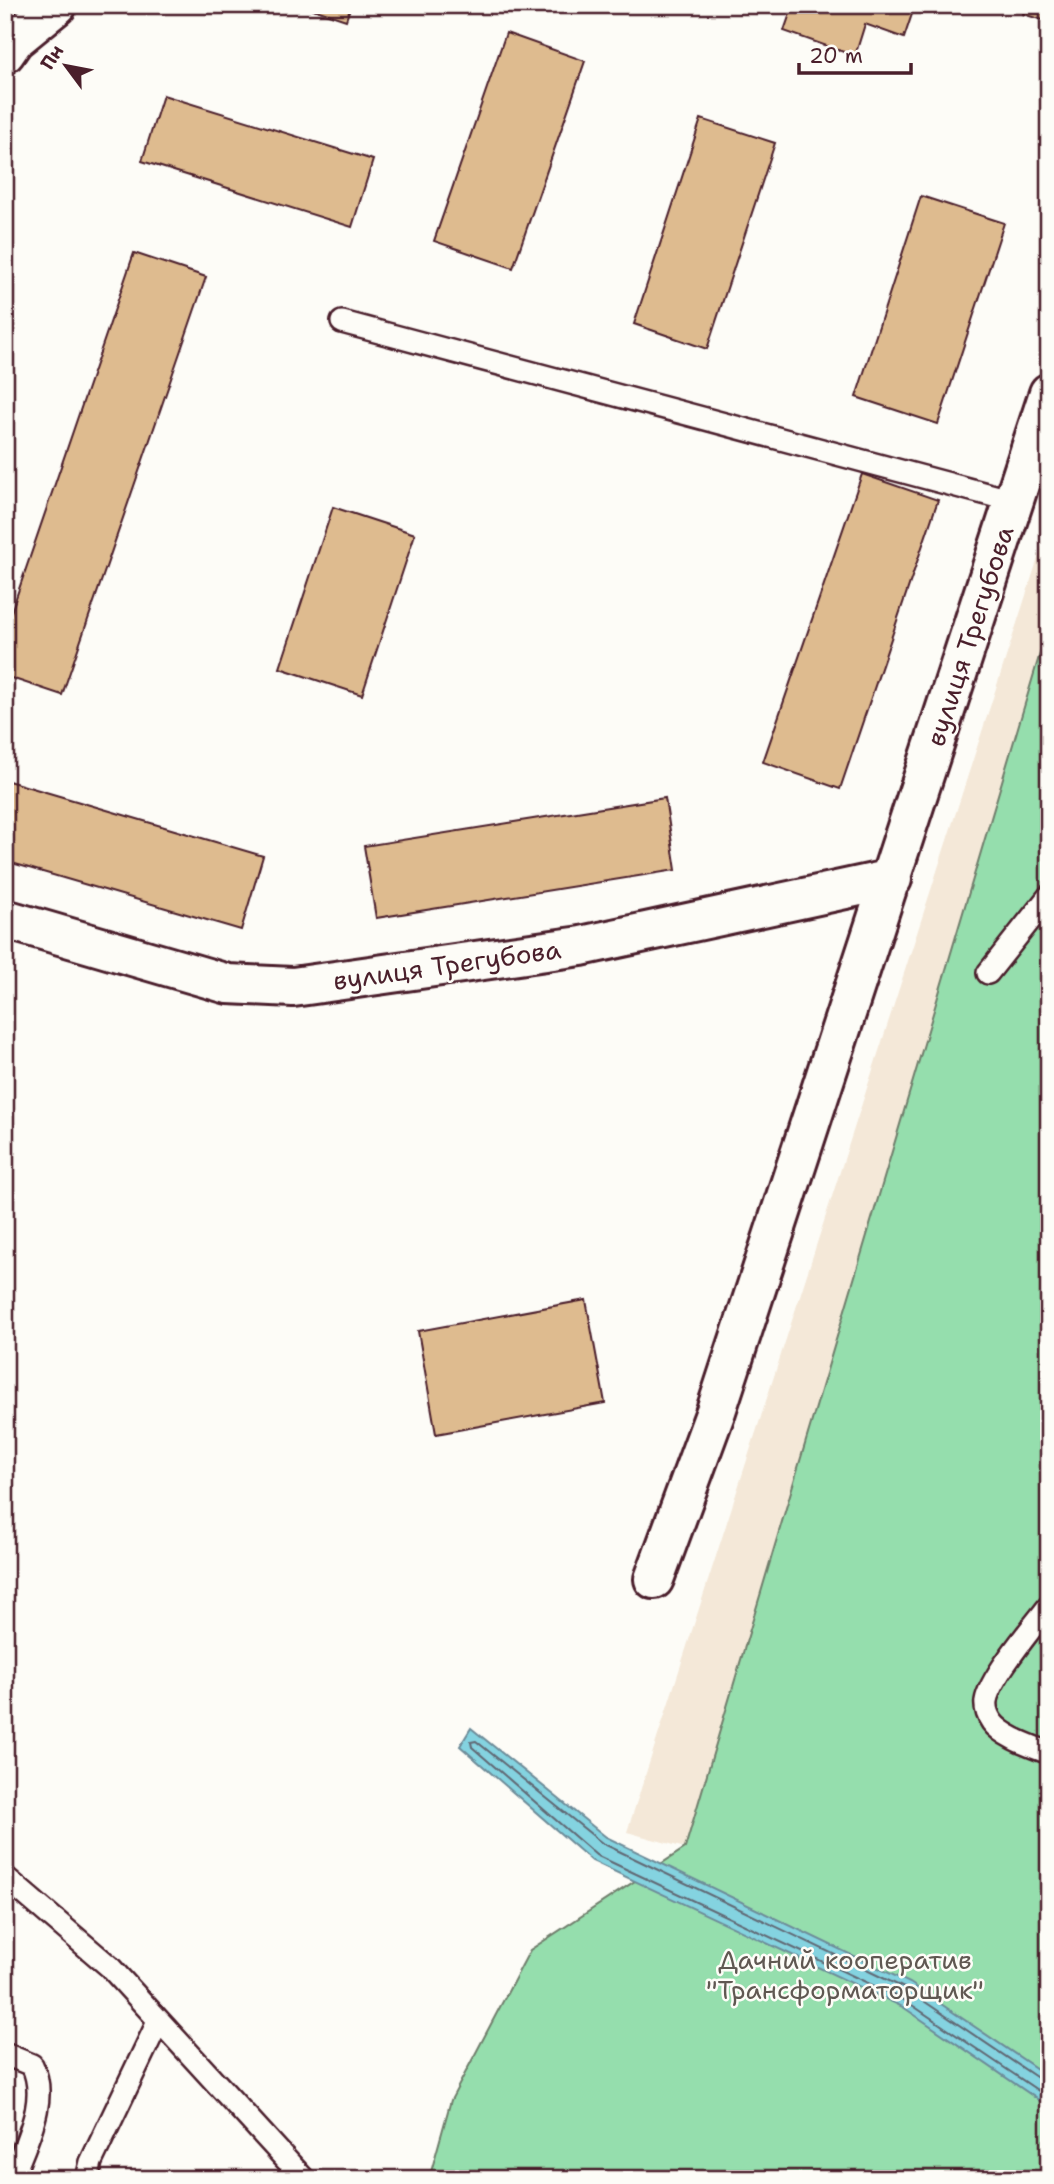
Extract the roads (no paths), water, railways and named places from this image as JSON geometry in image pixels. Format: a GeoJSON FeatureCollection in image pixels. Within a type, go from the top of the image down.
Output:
{"type":"FeatureCollection","features":[{"type":"Feature","properties":{"kind":"street"},"geometry":{"type":"LineString","coordinates":[[5,53],[14,40],[57,5]]}},
{"type":"Feature","properties":{"kind":"street","name":"вулиця Трегубова"},"geometry":{"type":"LineString","coordinates":[[654,1580],[716,1411],[774,1225],[892,879],[1049,393]]}},
{"type":"Feature","properties":{"kind":"street","name":"вулиця Трегубова"},"geometry":{"type":"LineString","coordinates":[[5,919],[228,984],[293,987],[581,946],[892,879]]}},
{"type":"Feature","properties":{"kind":"lane"},"geometry":{"type":"LineString","coordinates":[[342,322],[1013,501]]}},
{"type":"Feature","properties":{"kind":"lane"},"geometry":{"type":"LineString","coordinates":[[988,973],[1049,896]]}},
{"type":"Feature","properties":{"kind":"lane"},"geometry":{"type":"LineString","coordinates":[[1049,1606],[993,1683],[986,1701],[987,1712],[994,1724],[1021,1741],[1049,1753]]}},
{"type":"Feature","properties":{"kind":"lane"},"geometry":{"type":"LineString","coordinates":[[5,1877],[110,1967],[304,2179]]}},
{"type":"Feature","properties":{"kind":"lane"},"geometry":{"type":"LineString","coordinates":[[87,2179],[91,2162],[158,2022]]}},
{"type":"Feature","properties":{"kind":"lane"},"geometry":{"type":"LineString","coordinates":[[5,2054],[32,2065],[38,2078],[39,2094],[12,2179]]}},
{"type":"Feature","properties":{"kind":"water"},"geometry":{"type":"Polygon","coordinates":[[[471,1728],[606,1837],[910,1983],[1049,2077],[1049,2107],[903,2007],[592,1861],[460,1746],[471,1728]]]}},
{"type":"Feature","properties":{"kind":"park label","name":"Дачний кооператив \"Трансформаторщик\""},"geometry":{"type":"Point","coordinates":[845,1975]}}]}
